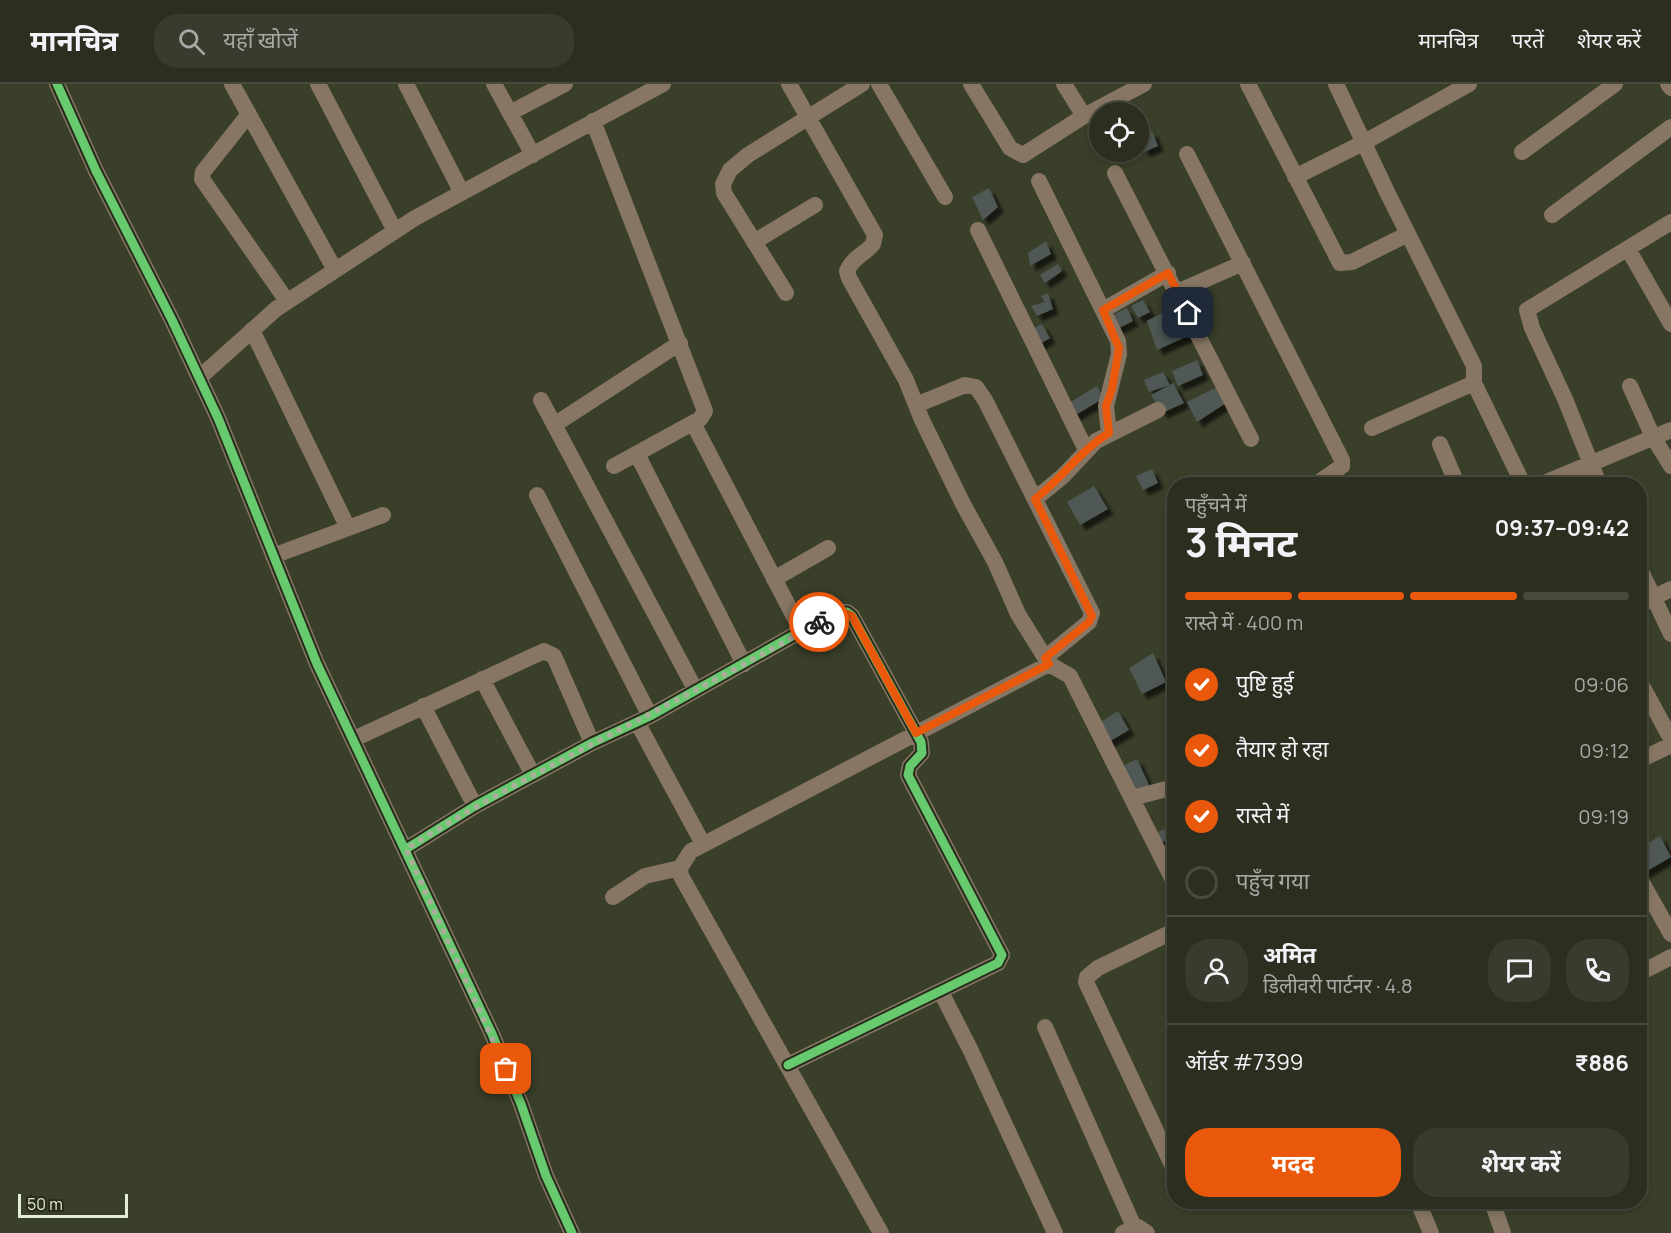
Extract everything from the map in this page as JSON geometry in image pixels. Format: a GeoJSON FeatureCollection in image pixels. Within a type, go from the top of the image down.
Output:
{"type":"FeatureCollection","features":[{"type":"Feature","properties":{"kind":"street"},"geometry":{"type":"LineString","coordinates":[[57,84],[96,171],[199,378],[318,664],[492,1034],[521,1104],[546,1176],[572,1233]]}},
{"type":"Feature","properties":{"kind":"street"},"geometry":{"type":"LineString","coordinates":[[232,84],[335,270]]}},
{"type":"Feature","properties":{"kind":"street"},"geometry":{"type":"LineString","coordinates":[[318,84],[395,231]]}},
{"type":"Feature","properties":{"kind":"street"},"geometry":{"type":"LineString","coordinates":[[406,84],[462,193]]}},
{"type":"Feature","properties":{"kind":"street"},"geometry":{"type":"LineString","coordinates":[[494,84],[532,155]]}},
{"type":"Feature","properties":{"kind":"street"},"geometry":{"type":"LineString","coordinates":[[510,113],[565,84]]}},
{"type":"Feature","properties":{"kind":"street"},"geometry":{"type":"LineString","coordinates":[[199,378],[287,301],[395,231],[663,84]]}},
{"type":"Feature","properties":{"kind":"street"},"geometry":{"type":"LineString","coordinates":[[789,84],[875,235],[873,244],[855,257],[847,271],[884,337],[1018,614],[1047,661],[1070,676],[1167,868]]}},
{"type":"Feature","properties":{"kind":"street"},"geometry":{"type":"LineString","coordinates":[[786,294],[724,193],[723,184],[730,170],[748,155],[807,116],[862,84]]}},
{"type":"Feature","properties":{"kind":"street"},"geometry":{"type":"LineString","coordinates":[[879,84],[945,197]]}},
{"type":"Feature","properties":{"kind":"street"},"geometry":{"type":"LineString","coordinates":[[971,84],[1016,154],[1023,155],[1084,116],[1144,84]]}},
{"type":"Feature","properties":{"kind":"street"},"geometry":{"type":"LineString","coordinates":[[1064,84],[1084,116]]}},
{"type":"Feature","properties":{"kind":"street"},"geometry":{"type":"LineString","coordinates":[[1248,84],[1341,262],[1352,262],[1408,234]]}},
{"type":"Feature","properties":{"kind":"street"},"geometry":{"type":"LineString","coordinates":[[1336,84],[1474,366],[1474,383],[1520,477]]}},
{"type":"Feature","properties":{"kind":"street"},"geometry":{"type":"LineString","coordinates":[[1295,177],[1363,143],[1468,84]]}},
{"type":"Feature","properties":{"kind":"street"},"geometry":{"type":"LineString","coordinates":[[1522,152],[1615,84]]}},
{"type":"Feature","properties":{"kind":"street"},"geometry":{"type":"LineString","coordinates":[[1668,84],[1671,88]]}},
{"type":"Feature","properties":{"kind":"street"},"geometry":{"type":"LineString","coordinates":[[249,114],[203,172],[202,179],[287,301]]}},
{"type":"Feature","properties":{"kind":"street"},"geometry":{"type":"LineString","coordinates":[[593,121],[705,411],[700,419],[614,466]]}},
{"type":"Feature","properties":{"kind":"street"},"geometry":{"type":"LineString","coordinates":[[1552,215],[1671,127]]}},
{"type":"Feature","properties":{"kind":"street"},"geometry":{"type":"LineString","coordinates":[[1186,154],[1342,460],[1339,471],[1328,477]]}},
{"type":"Feature","properties":{"kind":"street"},"geometry":{"type":"LineString","coordinates":[[1115,173],[1251,439]]}},
{"type":"Feature","properties":{"kind":"street"},"geometry":{"type":"LineString","coordinates":[[1039,181],[1103,310],[1119,348],[1112,389],[1106,406],[1109,433]]}},
{"type":"Feature","properties":{"kind":"street"},"geometry":{"type":"LineString","coordinates":[[754,242],[815,205]]}},
{"type":"Feature","properties":{"kind":"street"},"geometry":{"type":"LineString","coordinates":[[1596,477],[1527,313],[1535,303],[1671,222]]}},
{"type":"Feature","properties":{"kind":"street"},"geometry":{"type":"LineString","coordinates":[[978,230],[1086,450]]}},
{"type":"Feature","properties":{"kind":"street"},"geometry":{"type":"LineString","coordinates":[[1628,249],[1671,324]]}},
{"type":"Feature","properties":{"kind":"street"},"geometry":{"type":"LineString","coordinates":[[1177,292],[1243,263]]}},
{"type":"Feature","properties":{"kind":"street"},"geometry":{"type":"LineString","coordinates":[[1103,310],[1168,273]]}},
{"type":"Feature","properties":{"kind":"street"},"geometry":{"type":"LineString","coordinates":[[252,330],[348,528]]}},
{"type":"Feature","properties":{"kind":"street"},"geometry":{"type":"LineString","coordinates":[[554,425],[680,343]]}},
{"type":"Feature","properties":{"kind":"street"},"geometry":{"type":"LineString","coordinates":[[1371,428],[1474,383]]}},
{"type":"Feature","properties":{"kind":"street"},"geometry":{"type":"LineString","coordinates":[[881,1233],[697,906],[681,876],[680,868],[691,851],[703,844],[916,733],[1047,661],[1089,622],[1092,616],[985,400],[976,387],[965,385],[916,405]]}},
{"type":"Feature","properties":{"kind":"street"},"geometry":{"type":"LineString","coordinates":[[1630,386],[1653,437],[1671,466]]}},
{"type":"Feature","properties":{"kind":"street"},"geometry":{"type":"LineString","coordinates":[[541,400],[695,689]]}},
{"type":"Feature","properties":{"kind":"street"},"geometry":{"type":"LineString","coordinates":[[1035,499],[1063,476],[1086,450],[1109,433],[1158,410]]}},
{"type":"Feature","properties":{"kind":"street"},"geometry":{"type":"LineString","coordinates":[[693,423],[802,632]]}},
{"type":"Feature","properties":{"kind":"street"},"geometry":{"type":"LineString","coordinates":[[1558,477],[1671,430]]}},
{"type":"Feature","properties":{"kind":"street"},"geometry":{"type":"LineString","coordinates":[[1440,444],[1454,477]]}},
{"type":"Feature","properties":{"kind":"street"},"geometry":{"type":"LineString","coordinates":[[637,454],[744,664]]}},
{"type":"Feature","properties":{"kind":"street"},"geometry":{"type":"LineString","coordinates":[[537,495],[703,844]]}},
{"type":"Feature","properties":{"kind":"street"},"geometry":{"type":"LineString","coordinates":[[273,556],[384,515]]}},
{"type":"Feature","properties":{"kind":"street"},"geometry":{"type":"LineString","coordinates":[[774,579],[828,548]]}},
{"type":"Feature","properties":{"kind":"street"},"geometry":{"type":"LineString","coordinates":[[1647,601],[1671,589]]}},
{"type":"Feature","properties":{"kind":"street"},"geometry":{"type":"LineString","coordinates":[[1647,602],[1671,634]]}},
{"type":"Feature","properties":{"kind":"street"},"geometry":{"type":"LineString","coordinates":[[406,849],[475,806],[592,743],[643,719],[840,611],[852,616],[921,742],[922,753],[910,766],[908,775],[1002,956],[998,963],[788,1065]]}},
{"type":"Feature","properties":{"kind":"street"},"geometry":{"type":"LineString","coordinates":[[354,739],[538,653],[549,652],[554,656],[592,743]]}},
{"type":"Feature","properties":{"kind":"street"},"geometry":{"type":"LineString","coordinates":[[482,679],[534,775]]}},
{"type":"Feature","properties":{"kind":"street"},"geometry":{"type":"LineString","coordinates":[[1647,695],[1671,739]]}},
{"type":"Feature","properties":{"kind":"street"},"geometry":{"type":"LineString","coordinates":[[423,706],[475,806]]}},
{"type":"Feature","properties":{"kind":"street"},"geometry":{"type":"LineString","coordinates":[[1647,756],[1671,744]]}},
{"type":"Feature","properties":{"kind":"street"},"geometry":{"type":"LineString","coordinates":[[1132,798],[1167,789]]}},
{"type":"Feature","properties":{"kind":"street"},"geometry":{"type":"LineString","coordinates":[[613,897],[645,876],[680,868]]}},
{"type":"Feature","properties":{"kind":"street"},"geometry":{"type":"LineString","coordinates":[[1647,891],[1671,934]]}},
{"type":"Feature","properties":{"kind":"street"},"geometry":{"type":"LineString","coordinates":[[1167,934],[1098,968],[1087,977],[1086,982],[1167,1154]]}},
{"type":"Feature","properties":{"kind":"street"},"geometry":{"type":"LineString","coordinates":[[1647,969],[1671,957]]}},
{"type":"Feature","properties":{"kind":"street"},"geometry":{"type":"LineString","coordinates":[[941,992],[971,1051],[1055,1233]]}},
{"type":"Feature","properties":{"kind":"street"},"geometry":{"type":"LineString","coordinates":[[1045,1027],[1135,1231]]}},
{"type":"Feature","properties":{"kind":"street"},"geometry":{"type":"LineString","coordinates":[[1421,1209],[1431,1233]]}},
{"type":"Feature","properties":{"kind":"street"},"geometry":{"type":"LineString","coordinates":[[1494,1209],[1503,1233]]}},
{"type":"Feature","properties":{"kind":"building"},"geometry":{"type":"Polygon","coordinates":[[[1152,131],[1158,146],[1149,150],[1149,132],[1152,131]]]}},
{"type":"Feature","properties":{"kind":"building"},"geometry":{"type":"Polygon","coordinates":[[[989,188],[998,207],[983,220],[972,197],[989,188]]]}},
{"type":"Feature","properties":{"kind":"building"},"geometry":{"type":"Polygon","coordinates":[[[1046,241],[1051,254],[1030,266],[1028,253],[1046,241]]]}},
{"type":"Feature","properties":{"kind":"building"},"geometry":{"type":"Polygon","coordinates":[[[1058,264],[1062,271],[1045,283],[1040,275],[1058,264]]]}},
{"type":"Feature","properties":{"kind":"building"},"geometry":{"type":"Polygon","coordinates":[[[1048,293],[1053,309],[1037,316],[1031,306],[1045,302],[1041,296],[1048,293]]]}},
{"type":"Feature","properties":{"kind":"building"},"geometry":{"type":"Polygon","coordinates":[[[1143,300],[1150,312],[1138,318],[1131,306],[1143,300]]]}},
{"type":"Feature","properties":{"kind":"building"},"geometry":{"type":"Polygon","coordinates":[[[1177,305],[1190,335],[1157,350],[1147,321],[1177,305]]]}},
{"type":"Feature","properties":{"kind":"building"},"geometry":{"type":"Polygon","coordinates":[[[1127,308],[1133,321],[1117,329],[1111,316],[1127,308]]]}},
{"type":"Feature","properties":{"kind":"building"},"geometry":{"type":"Polygon","coordinates":[[[1042,324],[1050,338],[1038,345],[1030,330],[1042,324]]]}},
{"type":"Feature","properties":{"kind":"building"},"geometry":{"type":"Polygon","coordinates":[[[1197,360],[1203,375],[1178,386],[1172,371],[1197,360]]]}},
{"type":"Feature","properties":{"kind":"building"},"geometry":{"type":"Polygon","coordinates":[[[1163,372],[1170,385],[1149,392],[1144,380],[1163,372]]]}},
{"type":"Feature","properties":{"kind":"building"},"geometry":{"type":"Polygon","coordinates":[[[1173,383],[1184,403],[1162,413],[1151,395],[1173,383]]]}},
{"type":"Feature","properties":{"kind":"building"},"geometry":{"type":"Polygon","coordinates":[[[1097,386],[1104,398],[1074,416],[1067,404],[1097,386]]]}},
{"type":"Feature","properties":{"kind":"building"},"geometry":{"type":"Polygon","coordinates":[[[1217,387],[1226,403],[1197,422],[1187,402],[1217,387]]]}},
{"type":"Feature","properties":{"kind":"building"},"geometry":{"type":"Polygon","coordinates":[[[1152,469],[1158,483],[1143,490],[1136,476],[1152,469]]]}},
{"type":"Feature","properties":{"kind":"building"},"geometry":{"type":"Polygon","coordinates":[[[1094,486],[1108,509],[1080,525],[1067,502],[1094,486]]]}},
{"type":"Feature","properties":{"kind":"building"},"geometry":{"type":"Polygon","coordinates":[[[1153,653],[1166,682],[1142,694],[1129,668],[1153,653]]]}},
{"type":"Feature","properties":{"kind":"building"},"geometry":{"type":"Polygon","coordinates":[[[1118,711],[1129,730],[1105,744],[1097,724],[1118,711]]]}},
{"type":"Feature","properties":{"kind":"building"},"geometry":{"type":"Polygon","coordinates":[[[1137,759],[1150,787],[1133,795],[1119,768],[1137,759]]]}},
{"type":"Feature","properties":{"kind":"building"},"geometry":{"type":"Polygon","coordinates":[[[1167,828],[1167,840],[1159,844],[1154,834],[1167,828]]]}},
{"type":"Feature","properties":{"kind":"building"},"geometry":{"type":"Polygon","coordinates":[[[1660,836],[1671,857],[1647,871],[1647,844],[1660,836]]]}},
{"type":"Feature","properties":{"kind":"cycle path"},"geometry":{"type":"LineString","coordinates":[[57,84],[96,171],[172,320],[218,418],[317,664],[492,1034],[521,1104],[546,1176],[572,1233]]}},
{"type":"Feature","properties":{"kind":"cycle path"},"geometry":{"type":"LineString","coordinates":[[406,849],[475,806],[592,743],[650,716],[833,613],[847,612],[852,616],[921,742],[922,753],[910,766],[908,775],[1002,955],[998,963],[788,1065]]}},
{"type":"Feature","properties":{"kind":"way so far"},"geometry":{"type":"LineString","coordinates":[[506,1069],[406,849],[475,806],[592,743],[650,716],[819,622]]}},
{"type":"Feature","properties":{"kind":"route"},"geometry":{"type":"LineString","coordinates":[[819,622],[840,611],[852,616],[916,733],[1027,673],[1049,664],[1045,658],[1064,640],[1089,622],[1092,612],[1035,499],[1063,476],[1091,445],[1109,433],[1106,406],[1112,389],[1119,348],[1103,310],[1168,273],[1188,313]]}}]}
